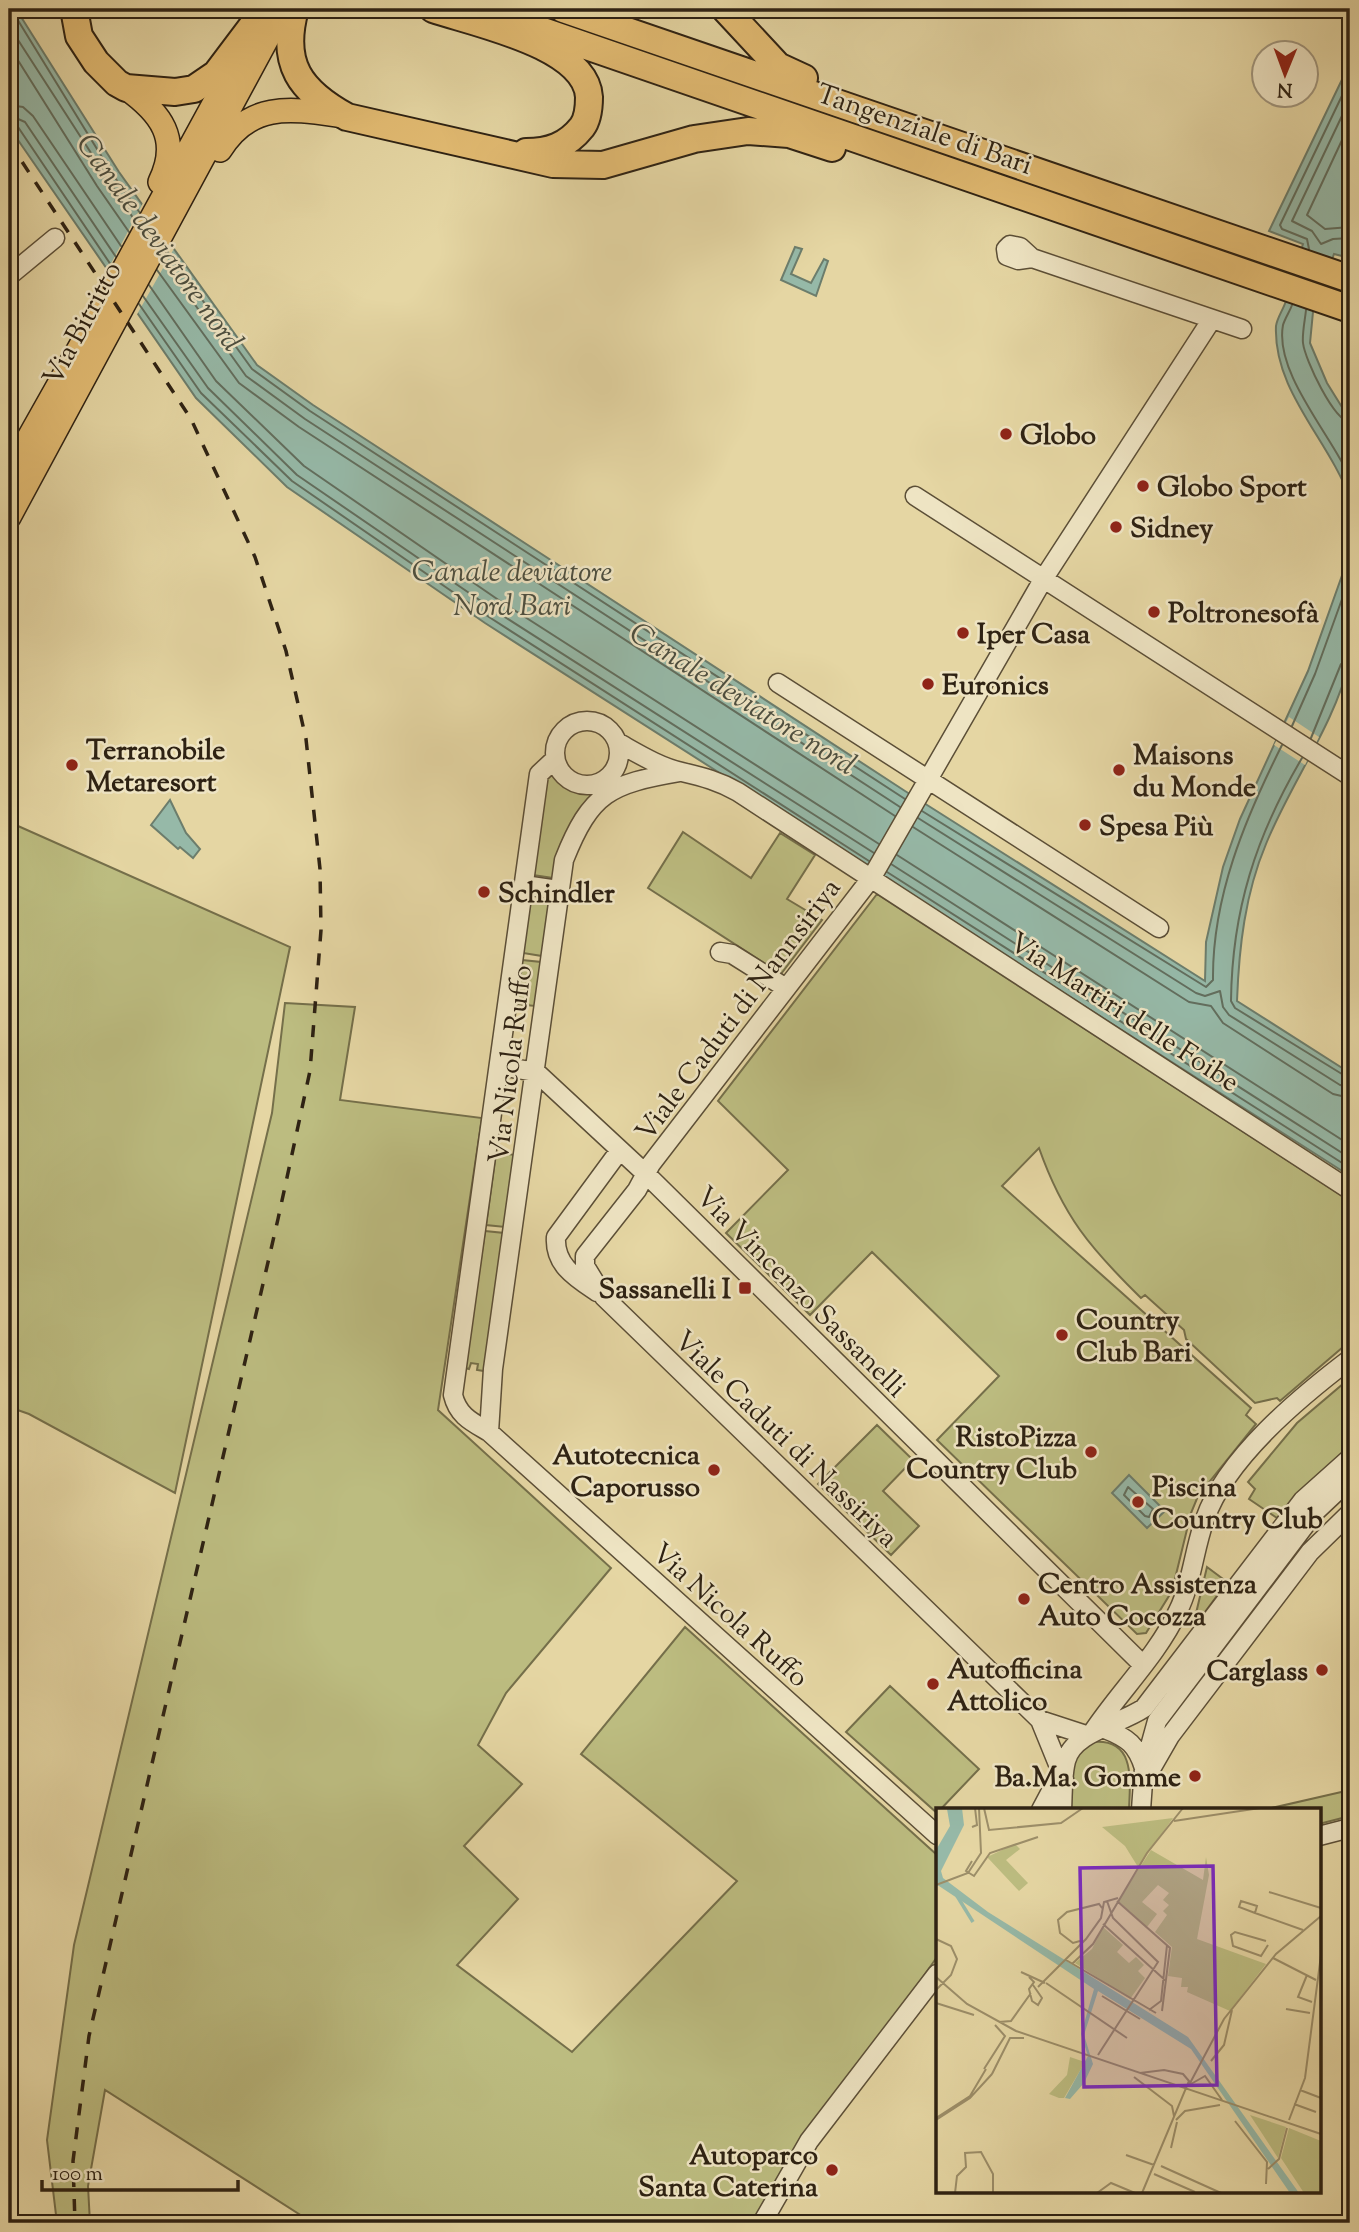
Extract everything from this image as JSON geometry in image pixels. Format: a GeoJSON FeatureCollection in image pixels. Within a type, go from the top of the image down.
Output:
{"type":"FeatureCollection","features":[{"type":"Feature","properties":{"kind":"highway"},"geometry":{"type":"LineString","coordinates":[[76,12],[79,36],[96,62],[126,88],[174,92],[194,89],[216,74],[265,9]]}},
{"type":"Feature","properties":{"kind":"highway"},"geometry":{"type":"LineString","coordinates":[[295,9],[289,43],[294,69],[306,88],[323,103],[347,117],[511,152],[540,163],[603,164],[718,134],[748,131],[789,134],[977,195],[1044,202]]}},
{"type":"Feature","properties":{"kind":"highway"},"geometry":{"type":"LineString","coordinates":[[433,9],[545,47],[579,71],[588,89],[589,106],[585,123],[573,138],[556,149],[511,152]]}},
{"type":"Feature","properties":{"kind":"highway","name":"Tangenziale di Bari"},"geometry":{"type":"LineString","coordinates":[[479,9],[1338,305]]}},
{"type":"Feature","properties":{"kind":"highway","name":"Tangenziale di Bari"},"geometry":{"type":"LineString","coordinates":[[563,9],[1343,276]]}},
{"type":"Feature","properties":{"kind":"highway"},"geometry":{"type":"LineString","coordinates":[[725,9],[778,66],[847,93],[893,122]]}},
{"type":"Feature","properties":{"kind":"main road","name":"Via Bitritto"},"geometry":{"type":"LineString","coordinates":[[218,114],[265,9]]}},
{"type":"Feature","properties":{"kind":"main road","name":"Via Bitritto"},"geometry":{"type":"LineString","coordinates":[[9,517],[79,367],[218,114],[284,9]]}},
{"type":"Feature","properties":{"kind":"main road"},"geometry":{"type":"LineString","coordinates":[[79,367],[80,330],[166,169],[169,151],[160,119],[148,104],[126,88]]}},
{"type":"Feature","properties":{"kind":"main road"},"geometry":{"type":"LineString","coordinates":[[79,367],[111,347],[232,132],[249,120],[277,110],[347,117]]}},
{"type":"Feature","properties":{"kind":"main road","name":"Via Bitritto"},"geometry":{"type":"LineString","coordinates":[[9,473],[79,367]]}},
{"type":"Feature","properties":{"kind":"street"},"geometry":{"type":"LineString","coordinates":[[9,276],[55,238]]}},
{"type":"Feature","properties":{"kind":"street"},"geometry":{"type":"LineString","coordinates":[[1031,258],[1242,329]]}},
{"type":"Feature","properties":{"kind":"street"},"geometry":{"type":"LineString","coordinates":[[872,877],[1044,578],[1212,319]]}},
{"type":"Feature","properties":{"kind":"street"},"geometry":{"type":"LineString","coordinates":[[915,496],[1350,776]]}},
{"type":"Feature","properties":{"kind":"street"},"geometry":{"type":"LineString","coordinates":[[778,683],[925,786],[1159,928]]}},
{"type":"Feature","properties":{"kind":"street"},"geometry":{"type":"LineString","coordinates":[[612,783],[617,763],[617,742],[611,733],[594,722],[573,724],[558,739],[555,759],[565,777],[574,782],[612,783],[681,772]]}},
{"type":"Feature","properties":{"kind":"street","name":"Via Martiri delle Foibe"},"geometry":{"type":"LineString","coordinates":[[617,742],[645,758],[681,772],[716,780],[738,792],[1350,1190]]}},
{"type":"Feature","properties":{"kind":"street","name":"Via Nicola Ruffo"},"geometry":{"type":"LineString","coordinates":[[555,759],[540,774],[453,1395],[456,1407],[464,1418],[489,1432],[936,1834]]}},
{"type":"Feature","properties":{"kind":"street","name":"Via Nicola Ruffo"},"geometry":{"type":"LineString","coordinates":[[489,1432],[493,1369],[536,1072],[558,890],[564,860],[580,821],[612,783]]}},
{"type":"Feature","properties":{"kind":"street","name":"Viale Caduti di Nannsiriya"},"geometry":{"type":"LineString","coordinates":[[646,1174],[872,877]]}},
{"type":"Feature","properties":{"kind":"street"},"geometry":{"type":"LineString","coordinates":[[524,885],[558,890]]}},
{"type":"Feature","properties":{"kind":"street"},"geometry":{"type":"LineString","coordinates":[[720,952],[732,954],[786,988]]}},
{"type":"Feature","properties":{"kind":"street"},"geometry":{"type":"LineString","coordinates":[[499,1066],[536,1072]]}},
{"type":"Feature","properties":{"kind":"street","name":"Via Vincenzo Sassanelli"},"geometry":{"type":"LineString","coordinates":[[536,1072],[646,1174],[1143,1665]]}},
{"type":"Feature","properties":{"kind":"street"},"geometry":{"type":"LineString","coordinates":[[604,1297],[573,1276],[558,1257],[556,1237],[620,1150]]}},
{"type":"Feature","properties":{"kind":"street","name":"Viale Caduti di Nassiriya"},"geometry":{"type":"LineString","coordinates":[[646,1174],[637,1190],[585,1256],[584,1266],[604,1297],[1040,1720]]}},
{"type":"Feature","properties":{"kind":"street"},"geometry":{"type":"LineString","coordinates":[[1094,1732],[1180,1609],[1205,1518],[1217,1495],[1253,1447],[1299,1398],[1350,1359]]}},
{"type":"Feature","properties":{"kind":"street"},"geometry":{"type":"LineString","coordinates":[[1062,1808],[1066,1761],[1072,1745],[1144,1708],[1303,1500],[1350,1458]]}},
{"type":"Feature","properties":{"kind":"street"},"geometry":{"type":"LineString","coordinates":[[1141,1808],[1143,1776],[1157,1721],[1173,1696],[1315,1512],[1350,1479]]}},
{"type":"Feature","properties":{"kind":"street"},"geometry":{"type":"LineString","coordinates":[[1143,1776],[1170,1736],[1302,1562],[1350,1513]]}},
{"type":"Feature","properties":{"kind":"street"},"geometry":{"type":"LineString","coordinates":[[1040,1720],[1125,1737],[1139,1750],[1143,1776]]}},
{"type":"Feature","properties":{"kind":"street"},"geometry":{"type":"LineString","coordinates":[[1040,1720],[1064,1779]]}},
{"type":"Feature","properties":{"kind":"street"},"geometry":{"type":"LineString","coordinates":[[1042,1808],[1050,1793],[1064,1779]]}},
{"type":"Feature","properties":{"kind":"street"},"geometry":{"type":"LineString","coordinates":[[1320,1836],[1350,1828]]}},
{"type":"Feature","properties":{"kind":"street"},"geometry":{"type":"LineString","coordinates":[[762,2223],[809,2141],[936,1974]]}},
{"type":"Feature","properties":{"kind":"green space"},"geometry":{"type":"Polygon","coordinates":[[[553,773],[571,789],[596,795],[563,839],[553,878],[533,875],[547,776],[553,773]]]}},
{"type":"Feature","properties":{"kind":"green space"},"geometry":{"type":"Polygon","coordinates":[[[9,822],[290,947],[175,1493],[29,1414],[9,1407],[9,822]]]}},
{"type":"Feature","properties":{"kind":"green space"},"geometry":{"type":"Polygon","coordinates":[[[683,832],[751,878],[780,833],[815,855],[787,899],[822,920],[781,974],[648,888],[683,832]]]}},
{"type":"Feature","properties":{"kind":"green space"},"geometry":{"type":"Polygon","coordinates":[[[877,894],[1350,1201],[1350,1341],[1280,1401],[1277,1398],[1255,1403],[1186,1339],[1184,1330],[1145,1295],[1141,1298],[1107,1263],[1068,1212],[1039,1148],[1002,1186],[1251,1408],[1246,1415],[1256,1424],[1198,1496],[1191,1513],[1172,1591],[1146,1633],[1137,1634],[937,1440],[999,1376],[872,1252],[810,1315],[726,1233],[788,1170],[718,1101],[877,894]]]}},
{"type":"Feature","properties":{"kind":"green space"},"geometry":{"type":"Polygon","coordinates":[[[530,901],[549,903],[542,956],[523,953],[530,901]]]}},
{"type":"Feature","properties":{"kind":"green space"},"geometry":{"type":"Polygon","coordinates":[[[522,960],[541,962],[535,1006],[516,1004],[522,960]]]}},
{"type":"Feature","properties":{"kind":"green space"},"geometry":{"type":"Polygon","coordinates":[[[285,1003],[355,1007],[340,1100],[482,1118],[438,1410],[611,1568],[506,1693],[478,1745],[522,1784],[464,1846],[518,1899],[457,1965],[572,2052],[737,1881],[581,1754],[685,1627],[936,1854],[936,1958],[751,2223],[313,2223],[105,2090],[88,2186],[90,2223],[57,2223],[47,2140],[74,1945],[272,1113],[285,1003]]]}},
{"type":"Feature","properties":{"kind":"green space"},"geometry":{"type":"Polygon","coordinates":[[[496,1152],[515,1155],[505,1227],[486,1225],[496,1152]]]}},
{"type":"Feature","properties":{"kind":"green space"},"geometry":{"type":"Polygon","coordinates":[[[485,1231],[504,1233],[484,1371],[477,1370],[478,1364],[471,1363],[469,1369],[465,1368],[485,1231]]]}},
{"type":"Feature","properties":{"kind":"green space"},"geometry":{"type":"Polygon","coordinates":[[[1350,1378],[1350,1446],[1312,1480],[1277,1518],[1249,1499],[1255,1489],[1248,1482],[1297,1423],[1350,1378]]]}},
{"type":"Feature","properties":{"kind":"green space"},"geometry":{"type":"Polygon","coordinates":[[[877,1425],[913,1460],[883,1491],[919,1526],[891,1555],[818,1484],[877,1425]]]}},
{"type":"Feature","properties":{"kind":"green space"},"geometry":{"type":"Polygon","coordinates":[[[1207,1567],[1227,1582],[1194,1627],[1193,1626],[1207,1567]]]}},
{"type":"Feature","properties":{"kind":"green space"},"geometry":{"type":"Polygon","coordinates":[[[890,1686],[979,1769],[942,1808],[936,1808],[936,1812],[846,1732],[890,1686]]]}},
{"type":"Feature","properties":{"kind":"green space"},"geometry":{"type":"Polygon","coordinates":[[[1094,1742],[1108,1743],[1117,1747],[1124,1755],[1128,1764],[1129,1808],[1069,1808],[1071,1771],[1078,1754],[1094,1742]]]}},
{"type":"Feature","properties":{"kind":"green space"},"geometry":{"type":"Polygon","coordinates":[[[1350,1790],[1350,1816],[1320,1824],[1320,1808],[1272,1808],[1350,1790]]]}},
{"type":"Feature","properties":{"kind":"water","name":"Canale deviatore Nord Bari"},"geometry":{"type":"Polygon","coordinates":[[[9,9],[16,9],[119,172],[257,365],[313,405],[905,791],[1205,981],[1206,942],[1223,867],[1240,819],[1308,671],[1350,553],[1350,660],[1334,708],[1276,821],[1259,863],[1244,921],[1237,1001],[1350,1073],[1350,1176],[485,623],[287,487],[196,398],[9,127],[9,9]]]}},
{"type":"Feature","properties":{"kind":"water"},"geometry":{"type":"Polygon","coordinates":[[[1350,63],[1350,246],[1346,257],[1334,254],[1313,312],[1310,343],[1327,383],[1350,420],[1350,499],[1330,457],[1293,394],[1277,350],[1276,326],[1303,244],[1269,231],[1350,63]]]}},
{"type":"Feature","properties":{"kind":"water"},"geometry":{"type":"Polygon","coordinates":[[[795,247],[802,249],[791,274],[811,283],[824,259],[828,261],[816,296],[781,280],[795,247]]]}},
{"type":"Feature","properties":{"kind":"water"},"geometry":{"type":"Polygon","coordinates":[[[170,800],[186,833],[200,849],[193,858],[180,847],[178,849],[151,825],[170,800]]]}},
{"type":"Feature","properties":{"kind":"water","name":"Piscina Country Club"},"geometry":{"type":"Polygon","coordinates":[[[1129,1475],[1165,1511],[1147,1528],[1112,1493],[1129,1475]]]}},
{"type":"Feature","properties":{"kind":"pier"},"geometry":{"type":"Polygon","coordinates":[[[144,201],[176,245],[135,318],[105,275],[144,201]]]}},
{"type":"Feature","properties":{"kind":"pier"},"geometry":{"type":"Polygon","coordinates":[[[1289,717],[1319,737],[1305,765],[1274,745],[1289,717]]]}},
{"type":"Feature","properties":{"kind":"railway"},"geometry":{"type":"LineString","coordinates":[[9,142],[191,419],[255,557],[286,651],[306,739],[320,869],[321,930],[310,1071],[89,2036],[73,2161],[75,2223]]}},
{"type":"Feature","properties":{"kind":"place","name":"Globo"},"geometry":{"type":"Point","coordinates":[1006,434]}},
{"type":"Feature","properties":{"kind":"place","name":"Globo Sport"},"geometry":{"type":"Point","coordinates":[1143,486]}},
{"type":"Feature","properties":{"kind":"place","name":"Sidney"},"geometry":{"type":"Point","coordinates":[1116,527]}},
{"type":"Feature","properties":{"kind":"place","name":"Poltronesofà"},"geometry":{"type":"Point","coordinates":[1154,612]}},
{"type":"Feature","properties":{"kind":"place","name":"Iper Casa"},"geometry":{"type":"Point","coordinates":[963,633]}},
{"type":"Feature","properties":{"kind":"place","name":"Euronics"},"geometry":{"type":"Point","coordinates":[928,684]}},
{"type":"Feature","properties":{"kind":"place","name":"Terranobile Metaresort"},"geometry":{"type":"Point","coordinates":[72,765]}},
{"type":"Feature","properties":{"kind":"place","name":"Maisons du Monde"},"geometry":{"type":"Point","coordinates":[1119,770]}},
{"type":"Feature","properties":{"kind":"place","name":"Spesa Più"},"geometry":{"type":"Point","coordinates":[1085,825]}},
{"type":"Feature","properties":{"kind":"place","name":"Schindler"},"geometry":{"type":"Point","coordinates":[484,892]}},
{"type":"Feature","properties":{"kind":"place","name":"Sassanelli I"},"geometry":{"type":"Point","coordinates":[745,1288]}},
{"type":"Feature","properties":{"kind":"place","name":"Country Club Bari"},"geometry":{"type":"Point","coordinates":[1062,1335]}},
{"type":"Feature","properties":{"kind":"place","name":"RistoPizza Country Club"},"geometry":{"type":"Point","coordinates":[1091,1452]}},
{"type":"Feature","properties":{"kind":"place","name":"Autotecnica Caporusso"},"geometry":{"type":"Point","coordinates":[714,1470]}},
{"type":"Feature","properties":{"kind":"place","name":"Piscina Country Club"},"geometry":{"type":"Point","coordinates":[1138,1502]}},
{"type":"Feature","properties":{"kind":"place","name":"Centro Assistenza Auto Cocozza"},"geometry":{"type":"Point","coordinates":[1024,1599]}},
{"type":"Feature","properties":{"kind":"place","name":"Carglass"},"geometry":{"type":"Point","coordinates":[1322,1670]}},
{"type":"Feature","properties":{"kind":"place","name":"Autofficina Attolico"},"geometry":{"type":"Point","coordinates":[933,1684]}},
{"type":"Feature","properties":{"kind":"place","name":"Ba.Ma. Gomme"},"geometry":{"type":"Point","coordinates":[1195,1776]}},
{"type":"Feature","properties":{"kind":"place","name":"Autoparco Santa Caterina"},"geometry":{"type":"Point","coordinates":[832,2170]}},
{"type":"Feature","properties":{"kind":"water label","name":"Canale deviatore nord"},"geometry":{"type":"Point","coordinates":[160,242]}},
{"type":"Feature","properties":{"kind":"water label","name":"Canale deviatore nord"},"geometry":{"type":"Point","coordinates":[743,698]}}]}
